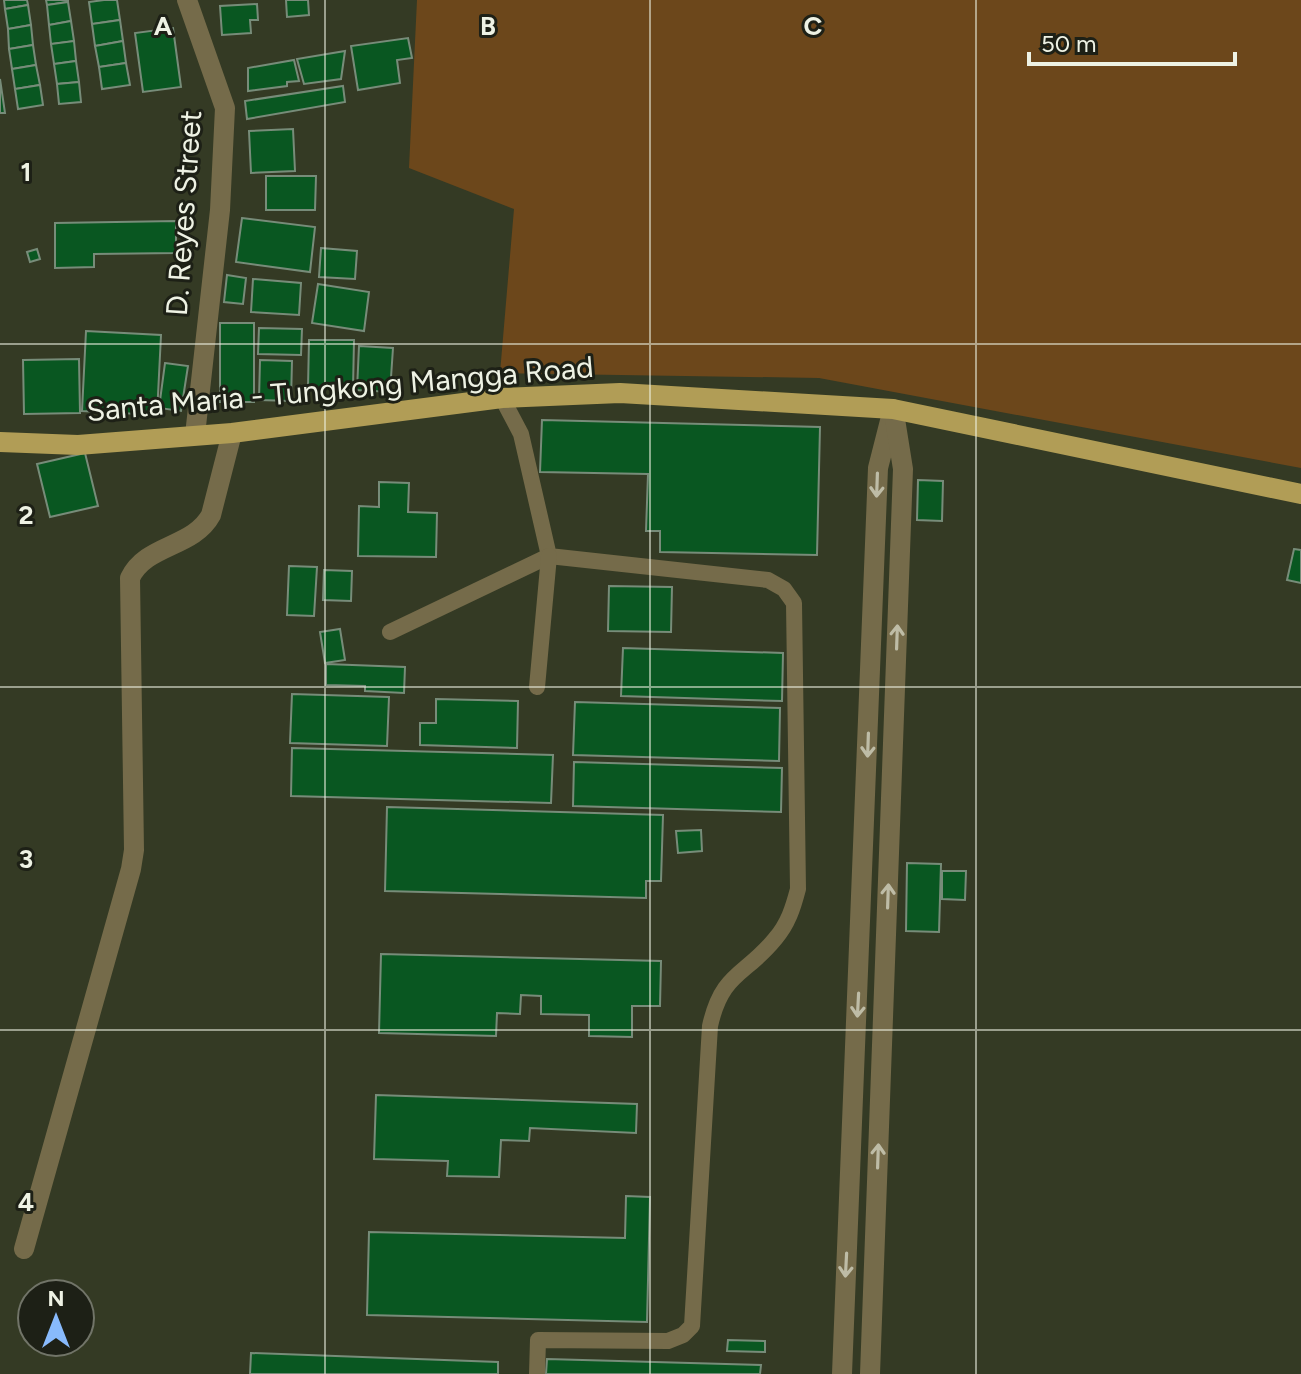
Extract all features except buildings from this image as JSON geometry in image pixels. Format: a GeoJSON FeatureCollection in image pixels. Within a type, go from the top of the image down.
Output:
{"type":"FeatureCollection","features":[{"type":"Feature","properties":{"kind":"main road","name":"Santa Maria - Tungkong Mangga Road"},"geometry":{"type":"LineString","coordinates":[[0,442],[78,445],[232,433],[502,398],[620,393],[893,409],[1301,494]]}},
{"type":"Feature","properties":{"kind":"street","name":"D. Reyes Street"},"geometry":{"type":"LineString","coordinates":[[187,0],[225,108],[220,210],[195,435]]}},
{"type":"Feature","properties":{"kind":"street"},"geometry":{"type":"LineString","coordinates":[[842,1374],[878,468],[893,409]]}},
{"type":"Feature","properties":{"kind":"street"},"geometry":{"type":"LineString","coordinates":[[870,1374],[903,469],[893,409]]}},
{"type":"Feature","properties":{"kind":"street"},"geometry":{"type":"LineString","coordinates":[[24,1249],[131,869],[134,850],[130,578],[134,568],[143,560],[196,535],[205,526],[211,515],[232,433]]}},
{"type":"Feature","properties":{"kind":"lane"},"geometry":{"type":"LineString","coordinates":[[502,398],[521,434],[549,556],[537,687]]}},
{"type":"Feature","properties":{"kind":"lane"},"geometry":{"type":"LineString","coordinates":[[390,632],[549,556],[768,580],[784,589],[794,603],[798,889],[790,917],[774,941],[729,980],[714,1004],[710,1026],[692,1326],[683,1335],[668,1341],[538,1340],[537,1374]]}},
{"type":"Feature","properties":{"kind":"shaded area"},"geometry":{"type":"Polygon","coordinates":[[[417,0],[1301,0],[1301,468],[819,378],[500,373],[514,209],[409,168],[417,0]]]}}]}
